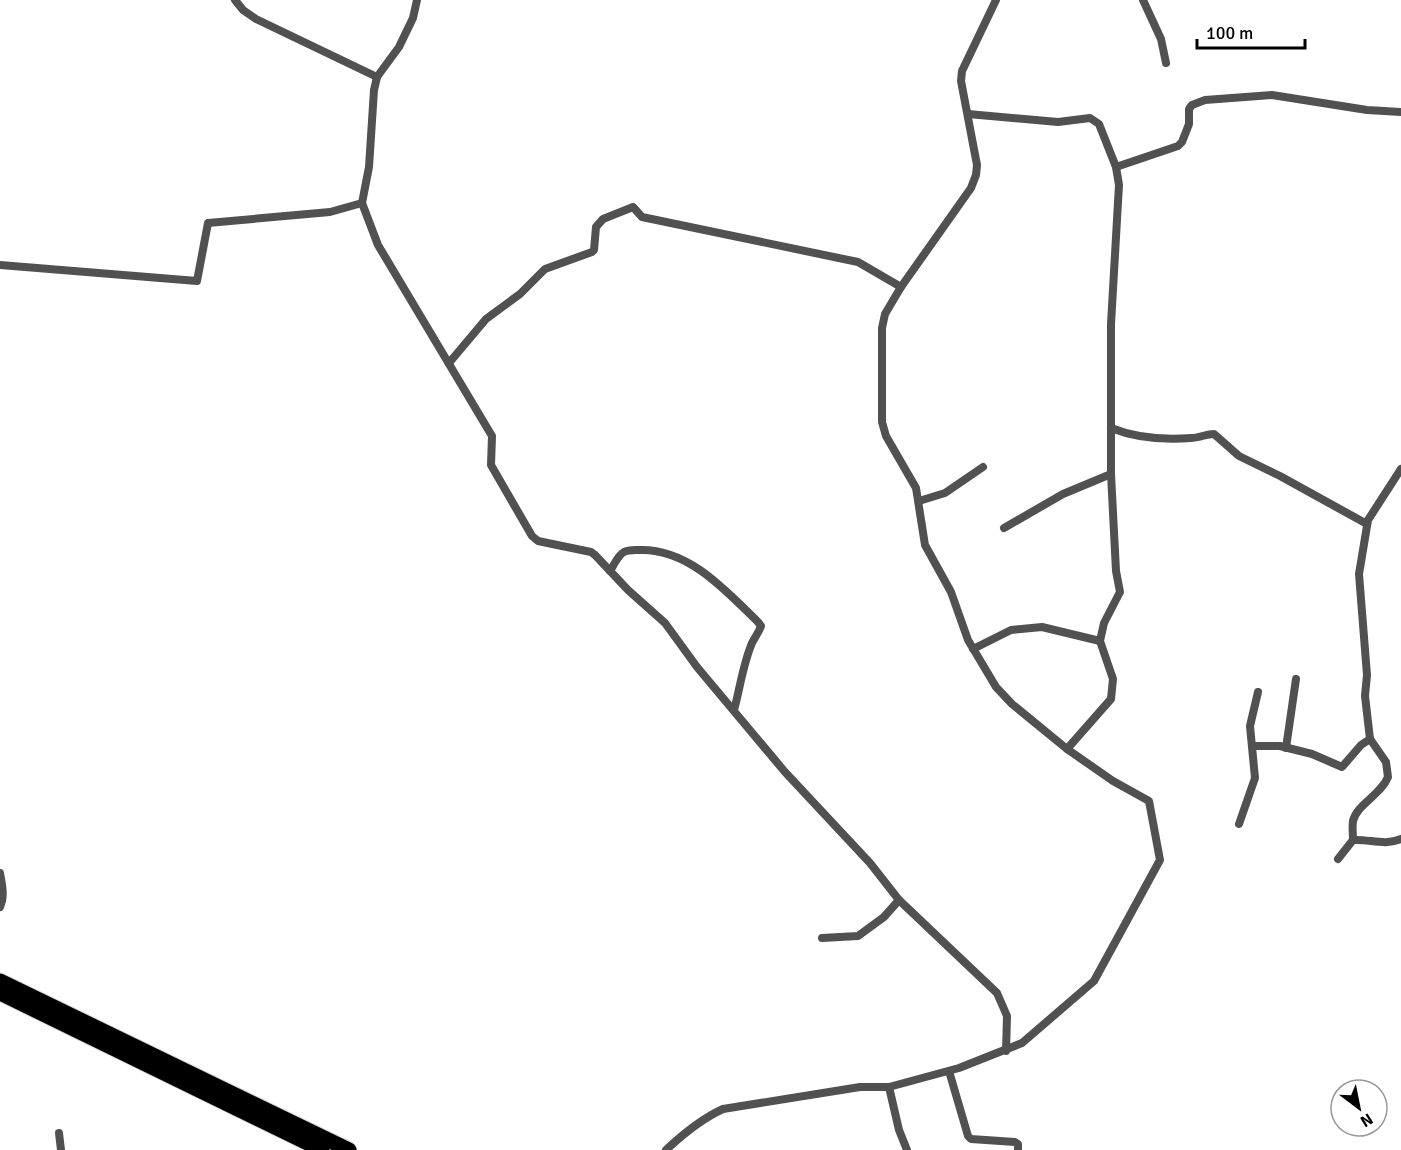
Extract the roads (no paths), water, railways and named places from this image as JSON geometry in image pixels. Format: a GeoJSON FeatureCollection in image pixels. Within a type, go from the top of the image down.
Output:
{"type":"FeatureCollection","features":[{"type":"Feature","properties":{"kind":"highway"},"geometry":{"type":"LineString","coordinates":[[0,981],[349,1150]]}},
{"type":"Feature","properties":{"kind":"highway"},"geometry":{"type":"LineString","coordinates":[[0,993],[322,1150]]}},
{"type":"Feature","properties":{"kind":"street"},"geometry":{"type":"LineString","coordinates":[[235,0],[243,10],[256,19],[377,77]]}},
{"type":"Feature","properties":{"kind":"street"},"geometry":{"type":"LineString","coordinates":[[417,0],[413,18],[399,46],[377,77],[374,90],[369,167],[362,203],[378,245],[492,436],[491,465],[532,536],[538,541],[591,552],[665,623],[697,667],[794,782],[876,870],[898,900],[997,993],[1007,1016],[1006,1051]]}},
{"type":"Feature","properties":{"kind":"street"},"geometry":{"type":"LineString","coordinates":[[666,1150],[683,1134],[723,1109],[860,1087],[889,1087],[949,1071],[1006,1051],[1033,1036],[1094,981],[1160,860],[1149,801],[1113,781],[1067,749],[1000,693],[973,649],[951,592],[925,545],[919,501],[912,481],[886,436],[881,410],[882,328],[885,314],[900,287],[971,188],[976,175],[961,81],[962,72],[996,0]]}},
{"type":"Feature","properties":{"kind":"street"},"geometry":{"type":"LineString","coordinates":[[1143,0],[1161,39],[1167,63]]}},
{"type":"Feature","properties":{"kind":"street"},"geometry":{"type":"LineString","coordinates":[[1116,167],[1178,146],[1182,142],[1189,123],[1189,109],[1192,105],[1205,100],[1272,95],[1367,110],[1401,112]]}},
{"type":"Feature","properties":{"kind":"street"},"geometry":{"type":"LineString","coordinates":[[968,114],[1058,122],[1090,118],[1095,120],[1099,124],[1116,167],[1119,185],[1111,324],[1111,474],[1115,564],[1120,592],[1104,623],[1100,641],[1113,679],[1112,699],[1067,749]]}},
{"type":"Feature","properties":{"kind":"street"},"geometry":{"type":"LineString","coordinates":[[0,265],[197,281],[208,223],[330,212],[362,203]]}},
{"type":"Feature","properties":{"kind":"street"},"geometry":{"type":"LineString","coordinates":[[449,363],[486,319],[520,294],[545,269],[592,252],[596,227],[603,219],[633,207],[642,217],[858,262],[900,287]]}},
{"type":"Feature","properties":{"kind":"street"},"geometry":{"type":"LineString","coordinates":[[1111,428],[1129,434],[1155,438],[1193,438],[1214,434],[1239,456],[1367,524]]}},
{"type":"Feature","properties":{"kind":"street"},"geometry":{"type":"LineString","coordinates":[[919,501],[945,493],[983,467]]}},
{"type":"Feature","properties":{"kind":"street"},"geometry":{"type":"LineString","coordinates":[[1338,859],[1353,840],[1354,817],[1361,807],[1375,796],[1388,777],[1386,762],[1370,739],[1365,696],[1366,675],[1359,574],[1367,524],[1401,469]]}},
{"type":"Feature","properties":{"kind":"street"},"geometry":{"type":"LineString","coordinates":[[1004,528],[1063,494],[1111,474]]}},
{"type":"Feature","properties":{"kind":"street"},"geometry":{"type":"LineString","coordinates":[[610,571],[620,554],[629,550],[648,550],[669,554],[682,559],[709,577],[758,622],[761,626],[760,630],[752,643],[734,710]]}},
{"type":"Feature","properties":{"kind":"street"},"geometry":{"type":"LineString","coordinates":[[973,649],[1011,630],[1042,627],[1100,641]]}},
{"type":"Feature","properties":{"kind":"street"},"geometry":{"type":"LineString","coordinates":[[1286,747],[1296,679]]}},
{"type":"Feature","properties":{"kind":"street"},"geometry":{"type":"LineString","coordinates":[[1239,824],[1254,778],[1250,726],[1258,693]]}},
{"type":"Feature","properties":{"kind":"street"},"geometry":{"type":"LineString","coordinates":[[1252,746],[1286,747],[1312,754],[1342,767],[1361,745],[1370,739]]}},
{"type":"Feature","properties":{"kind":"street"},"geometry":{"type":"LineString","coordinates":[[1353,840],[1372,840],[1389,844],[1401,839]]}},
{"type":"Feature","properties":{"kind":"street"},"geometry":{"type":"LineString","coordinates":[[0,873],[3,893],[0,907]]}},
{"type":"Feature","properties":{"kind":"street"},"geometry":{"type":"LineString","coordinates":[[822,938],[858,936],[884,917],[898,900]]}},
{"type":"Feature","properties":{"kind":"street"},"geometry":{"type":"LineString","coordinates":[[949,1071],[968,1136],[971,1139],[1015,1142],[1018,1144],[1018,1150]]}},
{"type":"Feature","properties":{"kind":"street"},"geometry":{"type":"LineString","coordinates":[[889,1087],[899,1130],[908,1150]]}},
{"type":"Feature","properties":{"kind":"street"},"geometry":{"type":"LineString","coordinates":[[59,1133],[61,1150]]}}]}
